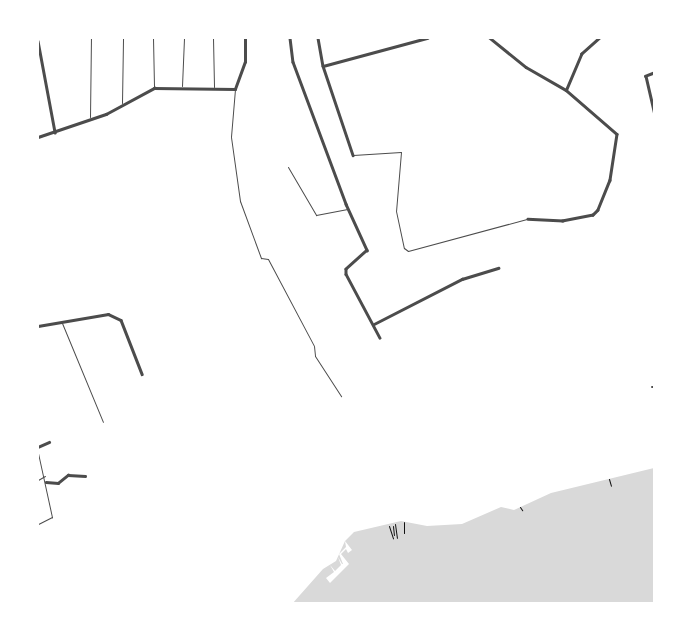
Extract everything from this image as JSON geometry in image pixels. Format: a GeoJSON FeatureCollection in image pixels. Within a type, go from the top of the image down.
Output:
{"type":"FeatureCollection","features":[{"type":"Feature","properties":{"kind":"street"},"geometry":{"type":"LineString","coordinates":[[38,137],[90,117],[106,114],[154,88],[182,86],[235,88],[245,62],[245,38]]}},
{"type":"Feature","properties":{"kind":"street"},"geometry":{"type":"LineString","coordinates":[[290,38],[293,62],[348,209],[367,250],[346,269],[346,274],[380,338]]}},
{"type":"Feature","properties":{"kind":"street"},"geometry":{"type":"LineString","coordinates":[[318,38],[323,66],[353,156]]}},
{"type":"Feature","properties":{"kind":"street"},"geometry":{"type":"LineString","coordinates":[[323,66],[427,38]]}},
{"type":"Feature","properties":{"kind":"street"},"geometry":{"type":"LineString","coordinates":[[490,38],[526,67],[566,90],[617,134],[610,180],[593,215],[563,221],[528,220]]}},
{"type":"Feature","properties":{"kind":"street"},"geometry":{"type":"LineString","coordinates":[[566,90],[582,54],[598,38]]}},
{"type":"Feature","properties":{"kind":"street"},"geometry":{"type":"LineString","coordinates":[[38,41],[55,132]]}},
{"type":"Feature","properties":{"kind":"street"},"geometry":{"type":"LineString","coordinates":[[654,73],[646,76],[654,112]]}},
{"type":"Feature","properties":{"kind":"street"},"geometry":{"type":"LineString","coordinates":[[374,324],[462,279],[498,268]]}},
{"type":"Feature","properties":{"kind":"street"},"geometry":{"type":"LineString","coordinates":[[38,326],[108,314],[121,320],[142,374]]}},
{"type":"Feature","properties":{"kind":"street"},"geometry":{"type":"LineString","coordinates":[[38,447],[49,442]]}},
{"type":"Feature","properties":{"kind":"street"},"geometry":{"type":"LineString","coordinates":[[46,482],[58,483],[68,475],[84,476]]}},
{"type":"Feature","properties":{"kind":"lane"},"geometry":{"type":"LineString","coordinates":[[90,117],[91,38]]}},
{"type":"Feature","properties":{"kind":"lane"},"geometry":{"type":"LineString","coordinates":[[122,104],[123,38]]}},
{"type":"Feature","properties":{"kind":"lane"},"geometry":{"type":"LineString","coordinates":[[153,38],[154,88]]}},
{"type":"Feature","properties":{"kind":"lane"},"geometry":{"type":"LineString","coordinates":[[182,86],[184,38]]}},
{"type":"Feature","properties":{"kind":"lane"},"geometry":{"type":"LineString","coordinates":[[214,38],[214,88]]}},
{"type":"Feature","properties":{"kind":"lane"},"geometry":{"type":"LineString","coordinates":[[235,88],[231,137],[240,202],[262,258],[268,259],[314,346],[315,356],[341,396]]}},
{"type":"Feature","properties":{"kind":"lane"},"geometry":{"type":"LineString","coordinates":[[353,156],[401,152],[396,211],[404,248],[408,252],[528,220]]}},
{"type":"Feature","properties":{"kind":"lane"},"geometry":{"type":"LineString","coordinates":[[288,167],[316,216],[348,209]]}},
{"type":"Feature","properties":{"kind":"lane"},"geometry":{"type":"LineString","coordinates":[[61,322],[103,422]]}},
{"type":"Feature","properties":{"kind":"lane"},"geometry":{"type":"LineString","coordinates":[[38,453],[46,482],[44,492],[52,518],[38,524]]}},
{"type":"Feature","properties":{"kind":"lane"},"geometry":{"type":"LineString","coordinates":[[38,480],[45,476]]}},
{"type":"Feature","properties":{"kind":"path"},"geometry":{"type":"LineString","coordinates":[[609,478],[612,486]]}},
{"type":"Feature","properties":{"kind":"path"},"geometry":{"type":"LineString","coordinates":[[404,522],[404,533]]}},
{"type":"Feature","properties":{"kind":"path"},"geometry":{"type":"LineString","coordinates":[[394,535],[394,525],[398,538]]}},
{"type":"Feature","properties":{"kind":"path"},"geometry":{"type":"LineString","coordinates":[[389,526],[392,538]]}},
{"type":"Feature","properties":{"kind":"shaded area"},"geometry":{"type":"Polygon","coordinates":[[[654,468],[654,603],[292,604],[323,569],[336,561],[345,541],[354,532],[401,521],[427,526],[462,524],[501,507],[514,510],[551,493],[654,468]]]}},
{"type":"Feature","properties":{"kind":"pier"},"geometry":{"type":"Polygon","coordinates":[[[345,541],[352,550],[348,553],[346,549],[341,554],[349,564],[330,583],[326,578],[334,572],[330,565],[335,571],[341,565],[338,557],[343,564],[339,554],[346,547],[345,541]]]}}]}
